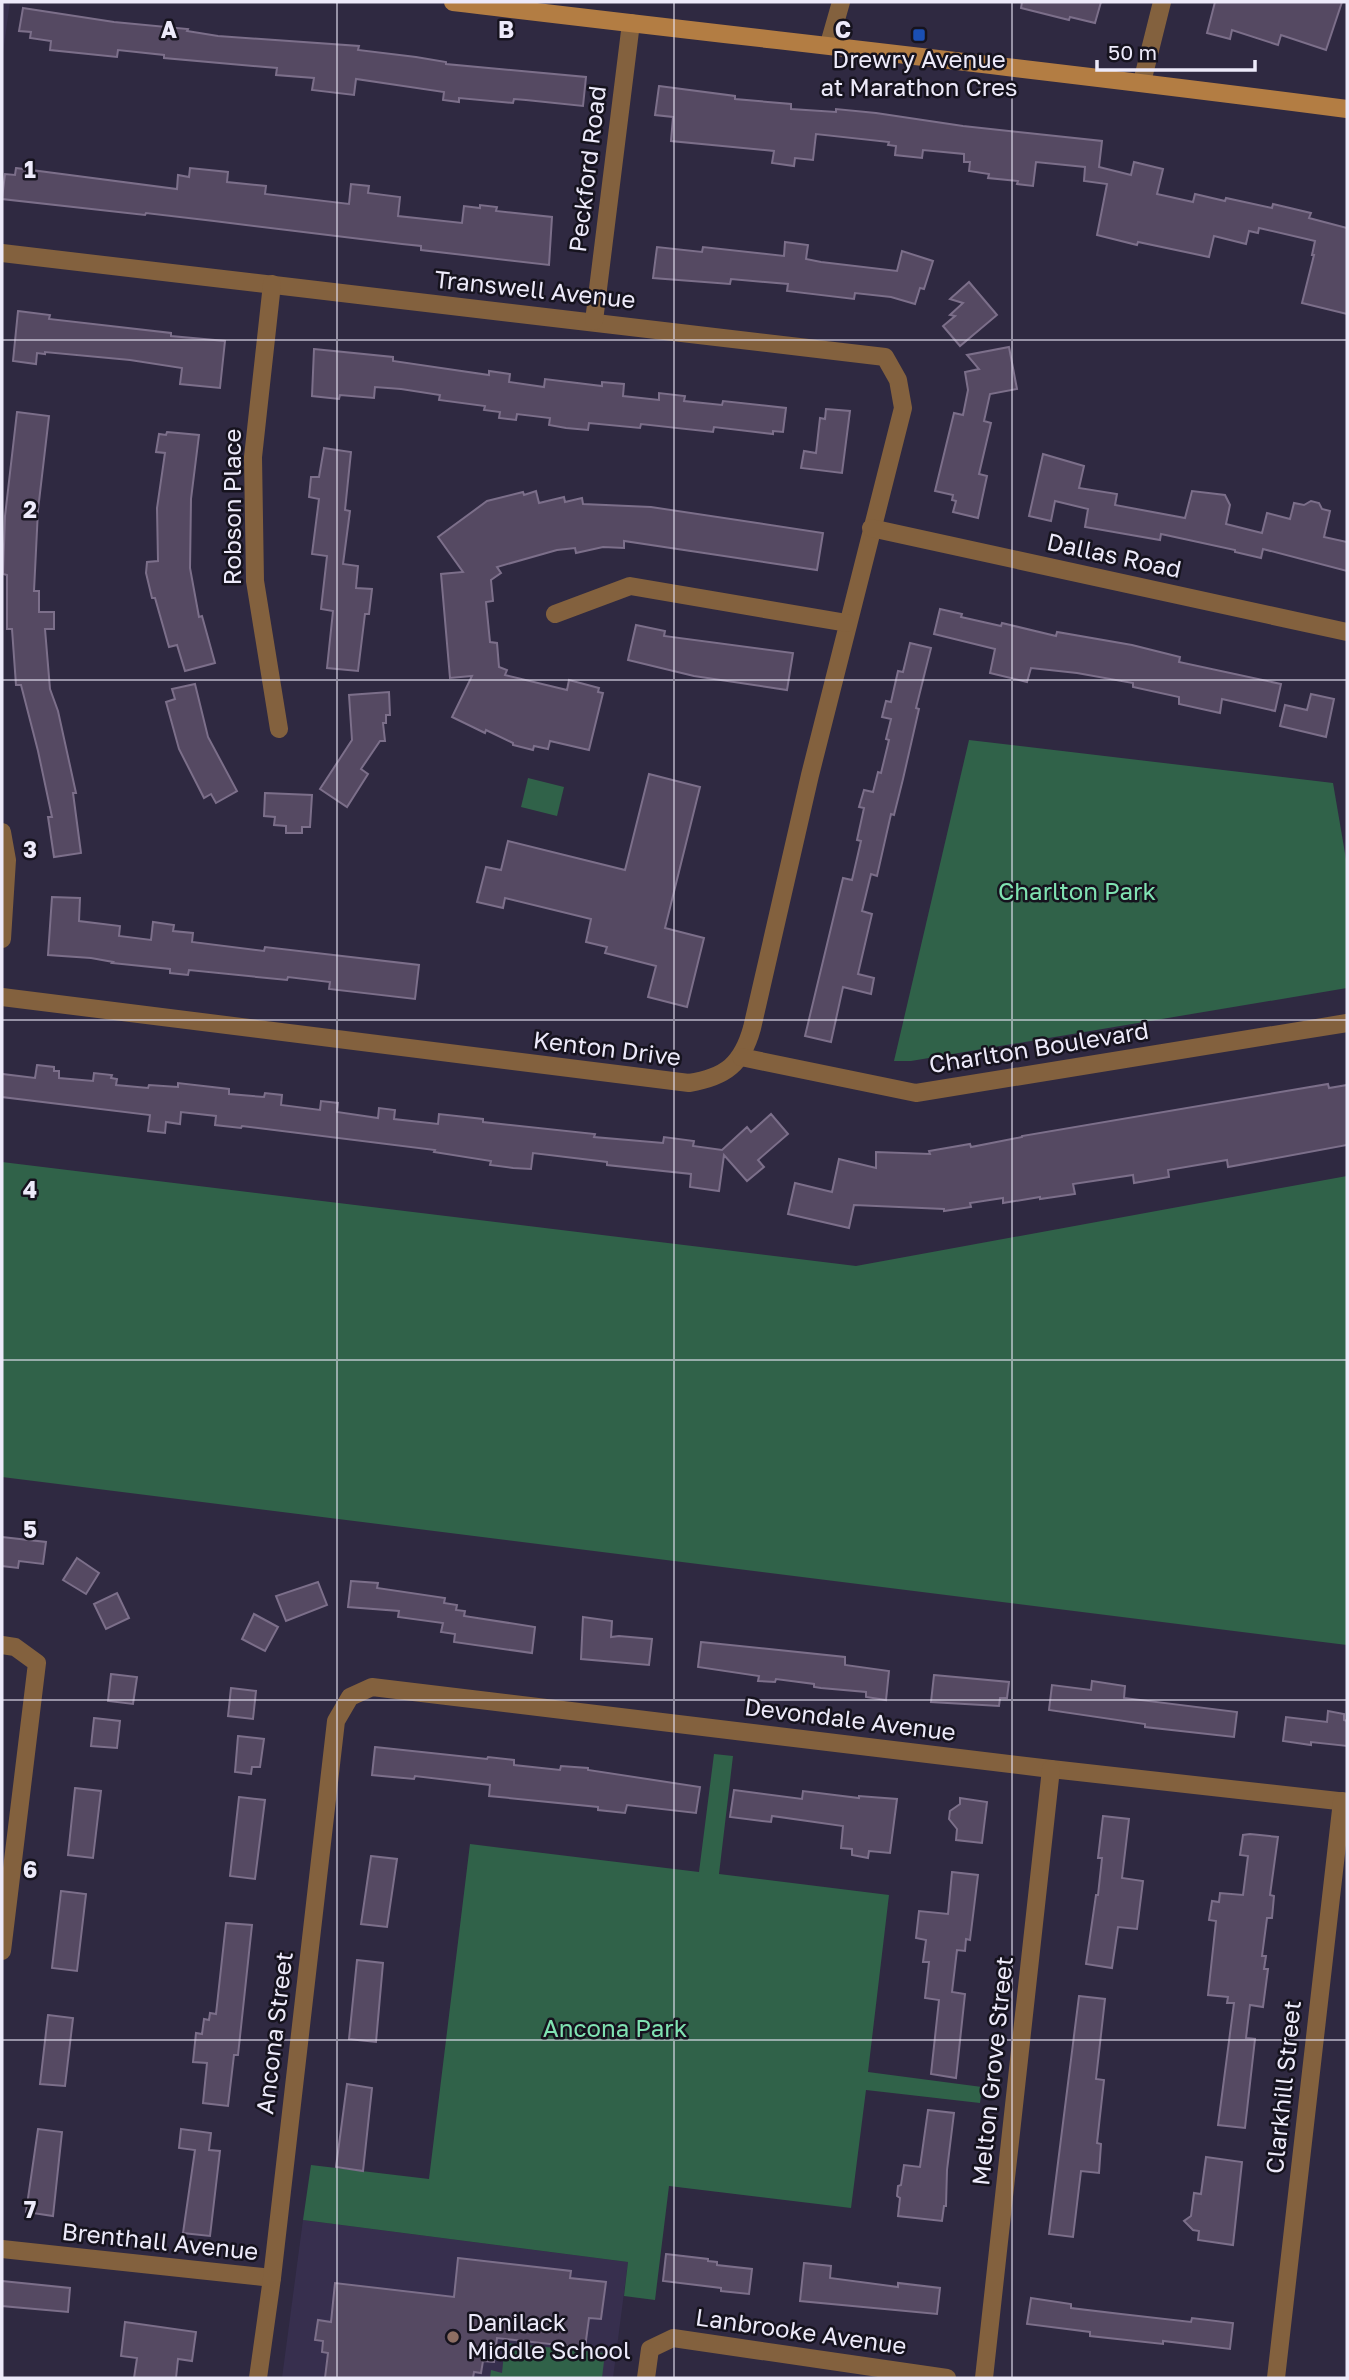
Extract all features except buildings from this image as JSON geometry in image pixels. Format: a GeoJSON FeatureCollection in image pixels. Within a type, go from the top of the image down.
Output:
{"type":"FeatureCollection","features":[{"type":"Feature","properties":{"kind":"street"},"geometry":{"type":"LineString","coordinates":[[453,2],[830,44],[1347,109]]}},
{"type":"Feature","properties":{"kind":"street"},"geometry":{"type":"LineString","coordinates":[[830,44],[841,2]]}},
{"type":"Feature","properties":{"kind":"street"},"geometry":{"type":"LineString","coordinates":[[1142,82],[1162,2]]}},
{"type":"Feature","properties":{"kind":"street","name":"Peckford Road"},"geometry":{"type":"LineString","coordinates":[[594,321],[631,23]]}},
{"type":"Feature","properties":{"kind":"street","name":"Transwell Avenue"},"geometry":{"type":"LineString","coordinates":[[2,253],[885,357],[898,380],[903,408],[871,528]]}},
{"type":"Feature","properties":{"kind":"street","name":"Robson Place"},"geometry":{"type":"LineString","coordinates":[[272,284],[253,457],[255,581],[279,729]]}},
{"type":"Feature","properties":{"kind":"street"},"geometry":{"type":"LineString","coordinates":[[741,1057],[752,1028],[810,775],[871,528]]}},
{"type":"Feature","properties":{"kind":"street","name":"Dallas Road"},"geometry":{"type":"LineString","coordinates":[[871,528],[1347,632]]}},
{"type":"Feature","properties":{"kind":"street"},"geometry":{"type":"LineString","coordinates":[[555,614],[630,586],[847,623]]}},
{"type":"Feature","properties":{"kind":"street"},"geometry":{"type":"LineString","coordinates":[[2,832],[7,860],[2,939]]}},
{"type":"Feature","properties":{"kind":"street","name":"Kenton Drive"},"geometry":{"type":"LineString","coordinates":[[2,997],[689,1083],[707,1080],[727,1072],[741,1057]]}},
{"type":"Feature","properties":{"kind":"street","name":"Charlton Boulevard"},"geometry":{"type":"LineString","coordinates":[[741,1057],[916,1093],[1347,1023]]}},
{"type":"Feature","properties":{"kind":"street"},"geometry":{"type":"LineString","coordinates":[[2,1645],[15,1647],[37,1663],[2,1951]]}},
{"type":"Feature","properties":{"kind":"street","name":"Devondale Avenue"},"geometry":{"type":"LineString","coordinates":[[350,1697],[372,1687],[1051,1769],[1344,1801]]}},
{"type":"Feature","properties":{"kind":"street","name":"Ancona Street"},"geometry":{"type":"LineString","coordinates":[[258,2378],[272,2278],[336,1721],[350,1697]]}},
{"type":"Feature","properties":{"kind":"street","name":"Melton Grove Street"},"geometry":{"type":"LineString","coordinates":[[984,2378],[1051,1769]]}},
{"type":"Feature","properties":{"kind":"street","name":"Clarkhill Street"},"geometry":{"type":"LineString","coordinates":[[1276,2378],[1344,1801]]}},
{"type":"Feature","properties":{"kind":"street","name":"Brenthall Avenue"},"geometry":{"type":"LineString","coordinates":[[2,2249],[272,2278]]}},
{"type":"Feature","properties":{"kind":"street","name":"Lanbrooke Avenue"},"geometry":{"type":"LineString","coordinates":[[646,2378],[650,2349],[673,2338],[947,2378]]}},
{"type":"Feature","properties":{"kind":"shaded area"},"geometry":{"type":"Polygon","coordinates":[[[2,2],[10,2],[2,60],[2,2]]]}},
{"type":"Feature","properties":{"kind":"shaded area","name":"Danilack Middle School"},"geometry":{"type":"Polygon","coordinates":[[[303,2220],[628,2262],[613,2378],[282,2378],[303,2220]]]}},
{"type":"Feature","properties":{"kind":"green space","name":"Charlton Park"},"geometry":{"type":"Polygon","coordinates":[[[969,740],[1333,783],[1347,865],[1347,988],[911,1061],[894,1061],[969,740]]]}},
{"type":"Feature","properties":{"kind":"green space"},"geometry":{"type":"Polygon","coordinates":[[[528,778],[564,787],[557,816],[521,807],[528,778]]]}},
{"type":"Feature","properties":{"kind":"green space"},"geometry":{"type":"Polygon","coordinates":[[[2,1162],[856,1266],[1347,1176],[1347,1645],[2,1477],[2,1162]]]}},
{"type":"Feature","properties":{"kind":"green space","name":"Ancona Park"},"geometry":{"type":"Polygon","coordinates":[[[714,1754],[733,1756],[719,1874],[889,1895],[868,2072],[982,2087],[980,2103],[866,2090],[851,2208],[669,2186],[655,2300],[624,2296],[628,2262],[303,2220],[311,2165],[429,2179],[470,1844],[699,1872],[714,1754]]]}},
{"type":"Feature","properties":{"kind":"green space"},"geometry":{"type":"Polygon","coordinates":[[[505,2343],[605,2353],[602,2378],[490,2378],[491,2370],[502,2373],[505,2343]]]}},
{"type":"Feature","properties":{"kind":"place","name":"Drewry Avenue at Marathon Cres"},"geometry":{"type":"Point","coordinates":[919,35]}},
{"type":"Feature","properties":{"kind":"place","name":"Danilack Middle School"},"geometry":{"type":"Point","coordinates":[453,2337]}}]}
